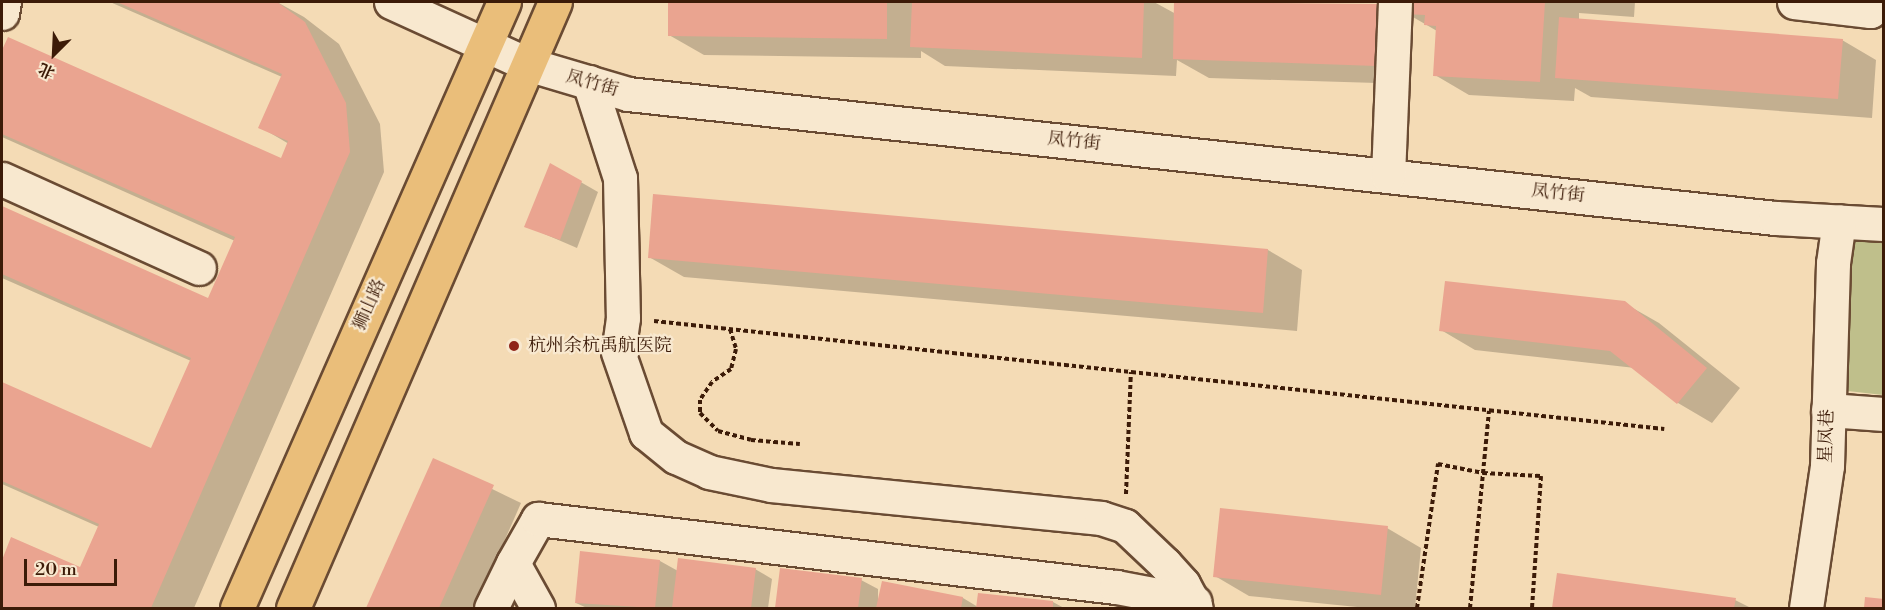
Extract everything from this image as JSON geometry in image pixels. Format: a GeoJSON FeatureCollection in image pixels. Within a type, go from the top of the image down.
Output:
{"type":"FeatureCollection","features":[{"type":"Feature","properties":{"kind":"main road","name":"狮山路"},"geometry":{"type":"LineString","coordinates":[[237,609],[504,2]]}},
{"type":"Feature","properties":{"kind":"main road"},"geometry":{"type":"LineString","coordinates":[[293,609],[526,64],[555,2]]}},
{"type":"Feature","properties":{"kind":"street"},"geometry":{"type":"LineString","coordinates":[[2,13],[4,2]]}},
{"type":"Feature","properties":{"kind":"street","name":"凤竹街"},"geometry":{"type":"LineString","coordinates":[[390,2],[485,43],[526,64],[628,94],[1775,218],[1882,224]]}},
{"type":"Feature","properties":{"kind":"street"},"geometry":{"type":"LineString","coordinates":[[1388,176],[1395,2]]}},
{"type":"Feature","properties":{"kind":"street"},"geometry":{"type":"LineString","coordinates":[[1794,2],[1870,11],[1878,2]]}},
{"type":"Feature","properties":{"kind":"street"},"geometry":{"type":"LineString","coordinates":[[589,82],[620,177],[623,318],[618,352],[646,433],[676,457],[709,472],[771,485],[1101,518],[1125,526],[1183,584],[1196,605]]}},
{"type":"Feature","properties":{"kind":"street"},"geometry":{"type":"LineString","coordinates":[[2,179],[199,268]]}},
{"type":"Feature","properties":{"kind":"street","name":"星凤巷"},"geometry":{"type":"LineString","coordinates":[[1806,609],[1827,466],[1833,263],[1839,222]]}},
{"type":"Feature","properties":{"kind":"street"},"geometry":{"type":"LineString","coordinates":[[1828,410],[1884,414]]}},
{"type":"Feature","properties":{"kind":"street"},"geometry":{"type":"LineString","coordinates":[[491,609],[538,519],[1116,587],[1196,605]]}},
{"type":"Feature","properties":{"kind":"street"},"geometry":{"type":"LineString","coordinates":[[513,563],[538,609]]}},
{"type":"Feature","properties":{"kind":"path"},"geometry":{"type":"LineString","coordinates":[[623,318],[1664,429]]}},
{"type":"Feature","properties":{"kind":"path"},"geometry":{"type":"LineString","coordinates":[[730,329],[736,349],[731,369],[712,382],[700,400],[700,413],[718,431],[751,440],[800,444]]}},
{"type":"Feature","properties":{"kind":"path"},"geometry":{"type":"LineString","coordinates":[[1125,526],[1131,372]]}},
{"type":"Feature","properties":{"kind":"path"},"geometry":{"type":"LineString","coordinates":[[1470,609],[1489,411]]}},
{"type":"Feature","properties":{"kind":"path"},"geometry":{"type":"LineString","coordinates":[[1416,609],[1438,464],[1483,473],[1541,476],[1532,609]]}},
{"type":"Feature","properties":{"kind":"green space"},"geometry":{"type":"Polygon","coordinates":[[[1837,235],[1883,237],[1883,395],[1848,391],[1837,235]]]}},
{"type":"Feature","properties":{"kind":"building"},"geometry":{"type":"Polygon","coordinates":[[[117,2],[277,2],[305,22],[346,103],[350,152],[151,608],[2,608],[2,560],[11,537],[80,567],[99,524],[2,481],[2,382],[151,448],[191,358],[2,274],[2,206],[208,298],[235,237],[2,134],[2,50],[8,37],[281,158],[288,141],[258,128],[282,74],[117,2]]]}},
{"type":"Feature","properties":{"kind":"building"},"geometry":{"type":"Polygon","coordinates":[[[668,2],[887,2],[887,39],[668,36],[668,2]]]}},
{"type":"Feature","properties":{"kind":"building"},"geometry":{"type":"Polygon","coordinates":[[[912,2],[1144,2],[1142,58],[910,47],[912,2]]]}},
{"type":"Feature","properties":{"kind":"building"},"geometry":{"type":"Polygon","coordinates":[[[1174,2],[1378,4],[1376,66],[1173,59],[1174,2]]]}},
{"type":"Feature","properties":{"kind":"building"},"geometry":{"type":"Polygon","coordinates":[[[1405,2],[1545,2],[1540,82],[1433,76],[1436,26],[1424,25],[1425,15],[1404,14],[1405,2]]]}},
{"type":"Feature","properties":{"kind":"building"},"geometry":{"type":"Polygon","coordinates":[[[1559,17],[1843,39],[1838,99],[1555,78],[1559,17]]]}},
{"type":"Feature","properties":{"kind":"building"},"geometry":{"type":"Polygon","coordinates":[[[550,163],[582,181],[560,240],[524,227],[550,163]]]}},
{"type":"Feature","properties":{"kind":"building"},"geometry":{"type":"Polygon","coordinates":[[[653,194],[1268,249],[1263,313],[648,258],[653,194]]]}},
{"type":"Feature","properties":{"kind":"building"},"geometry":{"type":"Polygon","coordinates":[[[1445,281],[1625,301],[1707,368],[1677,404],[1610,351],[1439,331],[1445,281]]]}},
{"type":"Feature","properties":{"kind":"building"},"geometry":{"type":"Polygon","coordinates":[[[433,458],[494,485],[439,608],[366,608],[433,458]]]}},
{"type":"Feature","properties":{"kind":"building"},"geometry":{"type":"Polygon","coordinates":[[[1220,508],[1388,526],[1381,595],[1213,577],[1220,508]]]}},
{"type":"Feature","properties":{"kind":"building"},"geometry":{"type":"Polygon","coordinates":[[[580,551],[660,560],[655,608],[575,603],[580,551]]]}},
{"type":"Feature","properties":{"kind":"building"},"geometry":{"type":"Polygon","coordinates":[[[678,558],[756,568],[751,608],[672,608],[678,558]]]}},
{"type":"Feature","properties":{"kind":"building"},"geometry":{"type":"Polygon","coordinates":[[[780,568],[862,578],[858,608],[775,608],[780,568]]]}},
{"type":"Feature","properties":{"kind":"building"},"geometry":{"type":"Polygon","coordinates":[[[1557,573],[1736,598],[1734,608],[1552,608],[1557,573]]]}},
{"type":"Feature","properties":{"kind":"building"},"geometry":{"type":"Polygon","coordinates":[[[882,581],[963,597],[961,608],[876,608],[882,581]]]}},
{"type":"Feature","properties":{"kind":"building"},"geometry":{"type":"Polygon","coordinates":[[[978,593],[1053,601],[1053,608],[976,608],[978,593]]]}},
{"type":"Feature","properties":{"kind":"building"},"geometry":{"type":"Polygon","coordinates":[[[1865,597],[1884,599],[1884,608],[1864,608],[1865,597]]]}},
{"type":"Feature","properties":{"kind":"place","name":"杭州余杭禹航医院"},"geometry":{"type":"Point","coordinates":[514,346]}}]}
